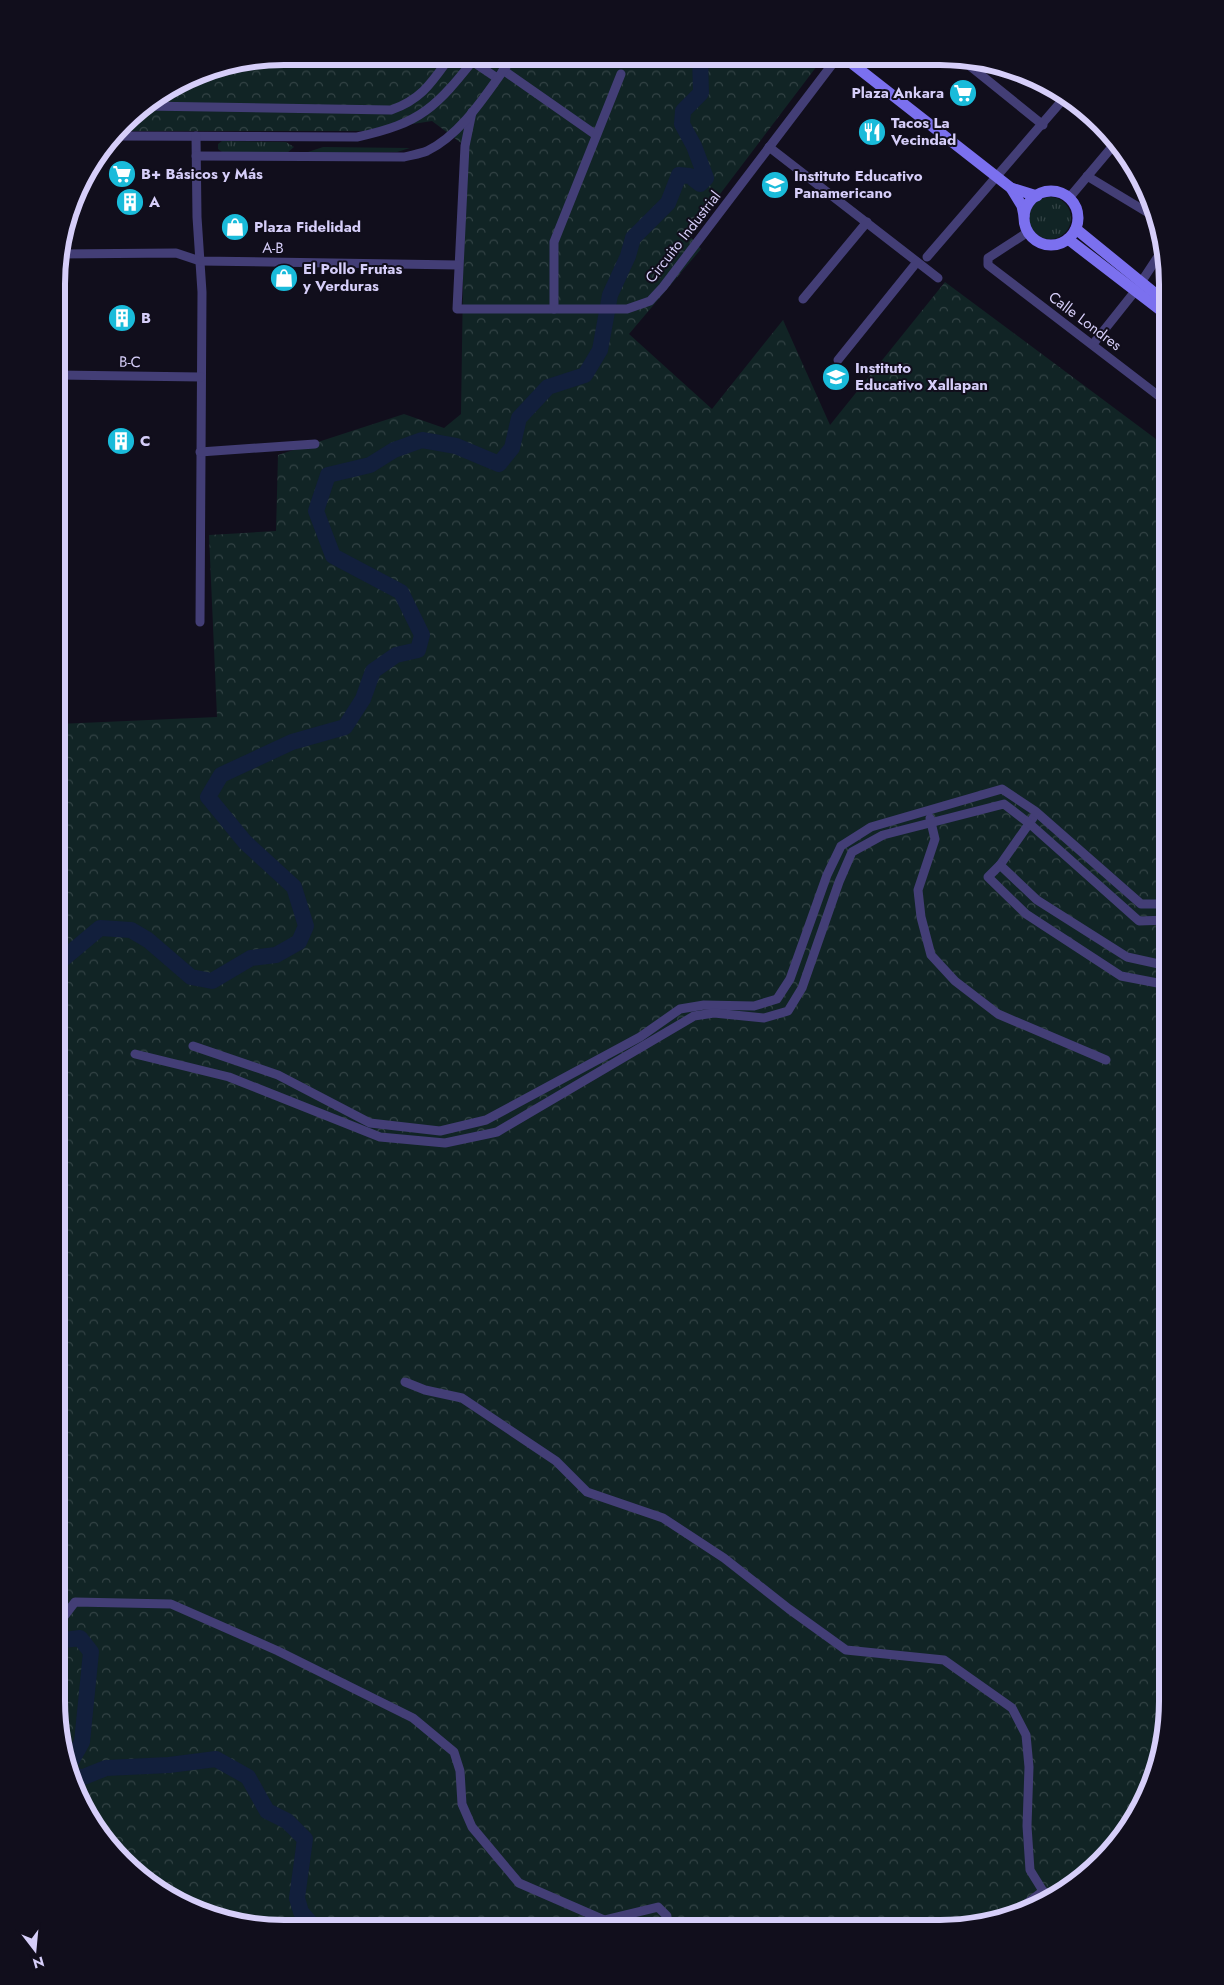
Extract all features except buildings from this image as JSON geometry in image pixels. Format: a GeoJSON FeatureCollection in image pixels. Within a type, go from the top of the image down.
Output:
{"type":"FeatureCollection","features":[{"type":"Feature","properties":{"kind":"main road"},"geometry":{"type":"LineString","coordinates":[[854,65],[1011,188],[1037,196],[1053,192],[1069,198],[1077,212],[1076,229],[1068,239],[1060,243],[1042,243],[1028,232],[1022,206],[1011,188]]}},
{"type":"Feature","properties":{"kind":"main road"},"geometry":{"type":"LineString","coordinates":[[1024,216],[1026,208],[1037,196]]}},
{"type":"Feature","properties":{"kind":"main road"},"geometry":{"type":"LineString","coordinates":[[1076,229],[1107,264]]}},
{"type":"Feature","properties":{"kind":"main road"},"geometry":{"type":"LineString","coordinates":[[1068,239],[1159,298]]}},
{"type":"Feature","properties":{"kind":"main road"},"geometry":{"type":"LineString","coordinates":[[1139,286],[1159,307]]}},
{"type":"Feature","properties":{"kind":"street"},"geometry":{"type":"LineString","coordinates":[[156,106],[392,110],[409,104],[428,88],[444,65]]}},
{"type":"Feature","properties":{"kind":"street"},"geometry":{"type":"LineString","coordinates":[[123,136],[357,137],[387,131],[414,119],[434,106],[466,65]]}},
{"type":"Feature","properties":{"kind":"street"},"geometry":{"type":"LineString","coordinates":[[481,65],[497,78]]}},
{"type":"Feature","properties":{"kind":"street"},"geometry":{"type":"LineString","coordinates":[[196,156],[404,157],[426,151],[441,142],[472,112],[506,65]]}},
{"type":"Feature","properties":{"kind":"street","name":"Circuito Industrial"},"geometry":{"type":"LineString","coordinates":[[458,265],[456,309],[627,309],[650,301],[663,287],[832,65]]}},
{"type":"Feature","properties":{"kind":"street"},"geometry":{"type":"LineString","coordinates":[[972,67],[1043,125]]}},
{"type":"Feature","properties":{"kind":"street"},"geometry":{"type":"LineString","coordinates":[[503,70],[596,135]]}},
{"type":"Feature","properties":{"kind":"street"},"geometry":{"type":"LineString","coordinates":[[554,308],[554,242],[621,74]]}},
{"type":"Feature","properties":{"kind":"street"},"geometry":{"type":"LineString","coordinates":[[927,258],[1062,102]]}},
{"type":"Feature","properties":{"kind":"street"},"geometry":{"type":"LineString","coordinates":[[458,265],[465,146],[472,112]]}},
{"type":"Feature","properties":{"kind":"street"},"geometry":{"type":"LineString","coordinates":[[196,136],[201,377],[200,622]]}},
{"type":"Feature","properties":{"kind":"street"},"geometry":{"type":"LineString","coordinates":[[769,147],[938,278]]}},
{"type":"Feature","properties":{"kind":"street"},"geometry":{"type":"LineString","coordinates":[[1069,198],[1112,148]]}},
{"type":"Feature","properties":{"kind":"street"},"geometry":{"type":"LineString","coordinates":[[1087,176],[1147,213]]}},
{"type":"Feature","properties":{"kind":"street"},"geometry":{"type":"LineString","coordinates":[[803,299],[867,222]]}},
{"type":"Feature","properties":{"kind":"street","name":"Calle Londres"},"geometry":{"type":"LineString","coordinates":[[1028,232],[988,258],[988,265],[1159,396]]}},
{"type":"Feature","properties":{"kind":"street","name":"A-B"},"geometry":{"type":"LineString","coordinates":[[67,254],[176,253],[200,261],[458,265]]}},
{"type":"Feature","properties":{"kind":"street"},"geometry":{"type":"LineString","coordinates":[[1093,344],[1139,286],[1157,258]]}},
{"type":"Feature","properties":{"kind":"street"},"geometry":{"type":"LineString","coordinates":[[838,360],[917,262]]}},
{"type":"Feature","properties":{"kind":"street","name":"B-C"},"geometry":{"type":"LineString","coordinates":[[65,375],[201,377]]}},
{"type":"Feature","properties":{"kind":"street"},"geometry":{"type":"LineString","coordinates":[[200,452],[314,444]]}},
{"type":"Feature","properties":{"kind":"street"},"geometry":{"type":"LineString","coordinates":[[193,1046],[278,1075],[370,1123],[440,1130],[486,1120],[640,1037],[680,1009],[704,1005],[754,1006],[776,999],[790,979],[827,875],[841,846],[871,827],[1002,789],[1035,811],[1141,904],[1159,904]]}},
{"type":"Feature","properties":{"kind":"street"},"geometry":{"type":"LineString","coordinates":[[135,1054],[229,1077],[380,1136],[445,1143],[498,1132],[694,1016],[714,1013],[764,1018],[788,1011],[802,988],[838,882],[852,852],[883,835],[1004,804],[1030,824],[1138,920],[1159,920]]}},
{"type":"Feature","properties":{"kind":"street"},"geometry":{"type":"LineString","coordinates":[[927,811],[935,838],[918,890],[921,917],[931,955],[955,981],[998,1014],[1106,1060]]}},
{"type":"Feature","properties":{"kind":"street"},"geometry":{"type":"LineString","coordinates":[[1035,811],[1030,824],[1000,865],[988,877],[1026,914],[1121,976],[1159,983]]}},
{"type":"Feature","properties":{"kind":"street"},"geometry":{"type":"LineString","coordinates":[[1000,865],[1037,900],[1127,957],[1159,964]]}},
{"type":"Feature","properties":{"kind":"street"},"geometry":{"type":"LineString","coordinates":[[405,1382],[425,1390],[462,1398],[556,1461],[587,1492],[663,1518],[724,1558],[788,1609],[846,1650],[944,1660],[1012,1708],[1026,1735],[1029,1767],[1027,1826],[1030,1870],[1043,1891],[1047,1893]]}},
{"type":"Feature","properties":{"kind":"street"},"geometry":{"type":"LineString","coordinates":[[65,1615],[75,1602],[171,1604],[287,1656],[413,1718],[454,1752],[460,1771],[462,1804],[472,1827],[519,1882],[604,1920],[640,1909],[658,1907],[667,1916],[667,1920]]}},
{"type":"Feature","properties":{"kind":"street"},"geometry":{"type":"LineString","coordinates":[[1032,1899],[1043,1891]]}},
{"type":"Feature","properties":{"kind":"green space"},"geometry":{"type":"Polygon","coordinates":[[[269,65],[818,65],[689,235],[701,249],[629,334],[712,409],[783,320],[830,425],[945,282],[1159,441],[1159,1716],[1152,1758],[1147,1772],[1130,1811],[1114,1834],[1095,1856],[1062,1883],[1050,1891],[1011,1908],[983,1916],[955,1920],[269,1920],[241,1916],[213,1908],[174,1891],[140,1866],[119,1845],[102,1823],[94,1811],[77,1772],[69,1744],[65,1716],[65,724],[217,717],[209,535],[276,531],[278,455],[404,414],[444,428],[461,414],[465,146],[432,121],[368,131],[127,131],[151,110],[174,94],[227,72],[269,65]]]}},
{"type":"Feature","properties":{"kind":"green space"},"geometry":{"type":"Polygon","coordinates":[[[222,141],[286,142],[294,147],[287,153],[222,152],[218,149],[218,144],[222,141]]]}},
{"type":"Feature","properties":{"kind":"green space"},"geometry":{"type":"Polygon","coordinates":[[[323,147],[410,148],[397,152],[305,153],[323,147]]]}},
{"type":"Feature","properties":{"kind":"green space"},"geometry":{"type":"Polygon","coordinates":[[[1046,197],[1054,197],[1065,203],[1071,218],[1065,233],[1054,239],[1046,239],[1035,233],[1029,222],[1029,214],[1035,203],[1046,197]]]}},
{"type":"Feature","properties":{"kind":"waterway"},"geometry":{"type":"LineString","coordinates":[[65,957],[100,928],[131,930],[148,940],[191,977],[212,981],[251,958],[276,955],[299,942],[306,926],[294,887],[245,842],[208,797],[221,775],[292,742],[345,727],[363,699],[373,671],[396,655],[418,650],[422,635],[401,592],[333,556],[316,511],[328,475],[370,465],[394,450],[422,440],[456,446],[499,464],[512,448],[519,418],[548,387],[585,375],[600,350],[610,295],[628,256],[633,238],[668,203],[679,175],[690,176],[700,184],[706,178],[694,146],[682,124],[683,111],[701,93],[700,65]]}},
{"type":"Feature","properties":{"kind":"waterway"},"geometry":{"type":"LineString","coordinates":[[65,1640],[80,1638],[91,1652],[82,1742],[72,1759]]}},
{"type":"Feature","properties":{"kind":"waterway"},"geometry":{"type":"LineString","coordinates":[[79,1777],[81,1778],[106,1768],[169,1765],[216,1759],[248,1777],[267,1811],[287,1821],[305,1839],[297,1898],[301,1912],[308,1920]]}},
{"type":"Feature","properties":{"kind":"place","name":"Plaza Ankara"},"geometry":{"type":"Point","coordinates":[963,93]}},
{"type":"Feature","properties":{"kind":"place","name":"Tacos La Vecindad"},"geometry":{"type":"Point","coordinates":[872,132]}},
{"type":"Feature","properties":{"kind":"place","name":"B+ Básicos y Más"},"geometry":{"type":"Point","coordinates":[122,174]}},
{"type":"Feature","properties":{"kind":"place","name":"Instituto Educativo Panamericano"},"geometry":{"type":"Point","coordinates":[775,185]}},
{"type":"Feature","properties":{"kind":"place","name":"A"},"geometry":{"type":"Point","coordinates":[130,202]}},
{"type":"Feature","properties":{"kind":"place","name":"Plaza Fidelidad"},"geometry":{"type":"Point","coordinates":[235,227]}},
{"type":"Feature","properties":{"kind":"place","name":"El Pollo Frutas y Verduras"},"geometry":{"type":"Point","coordinates":[284,278]}},
{"type":"Feature","properties":{"kind":"place","name":"B"},"geometry":{"type":"Point","coordinates":[122,318]}},
{"type":"Feature","properties":{"kind":"place","name":"Instituto Educativo Xallapan"},"geometry":{"type":"Point","coordinates":[836,377]}},
{"type":"Feature","properties":{"kind":"place","name":"C"},"geometry":{"type":"Point","coordinates":[121,441]}}]}
